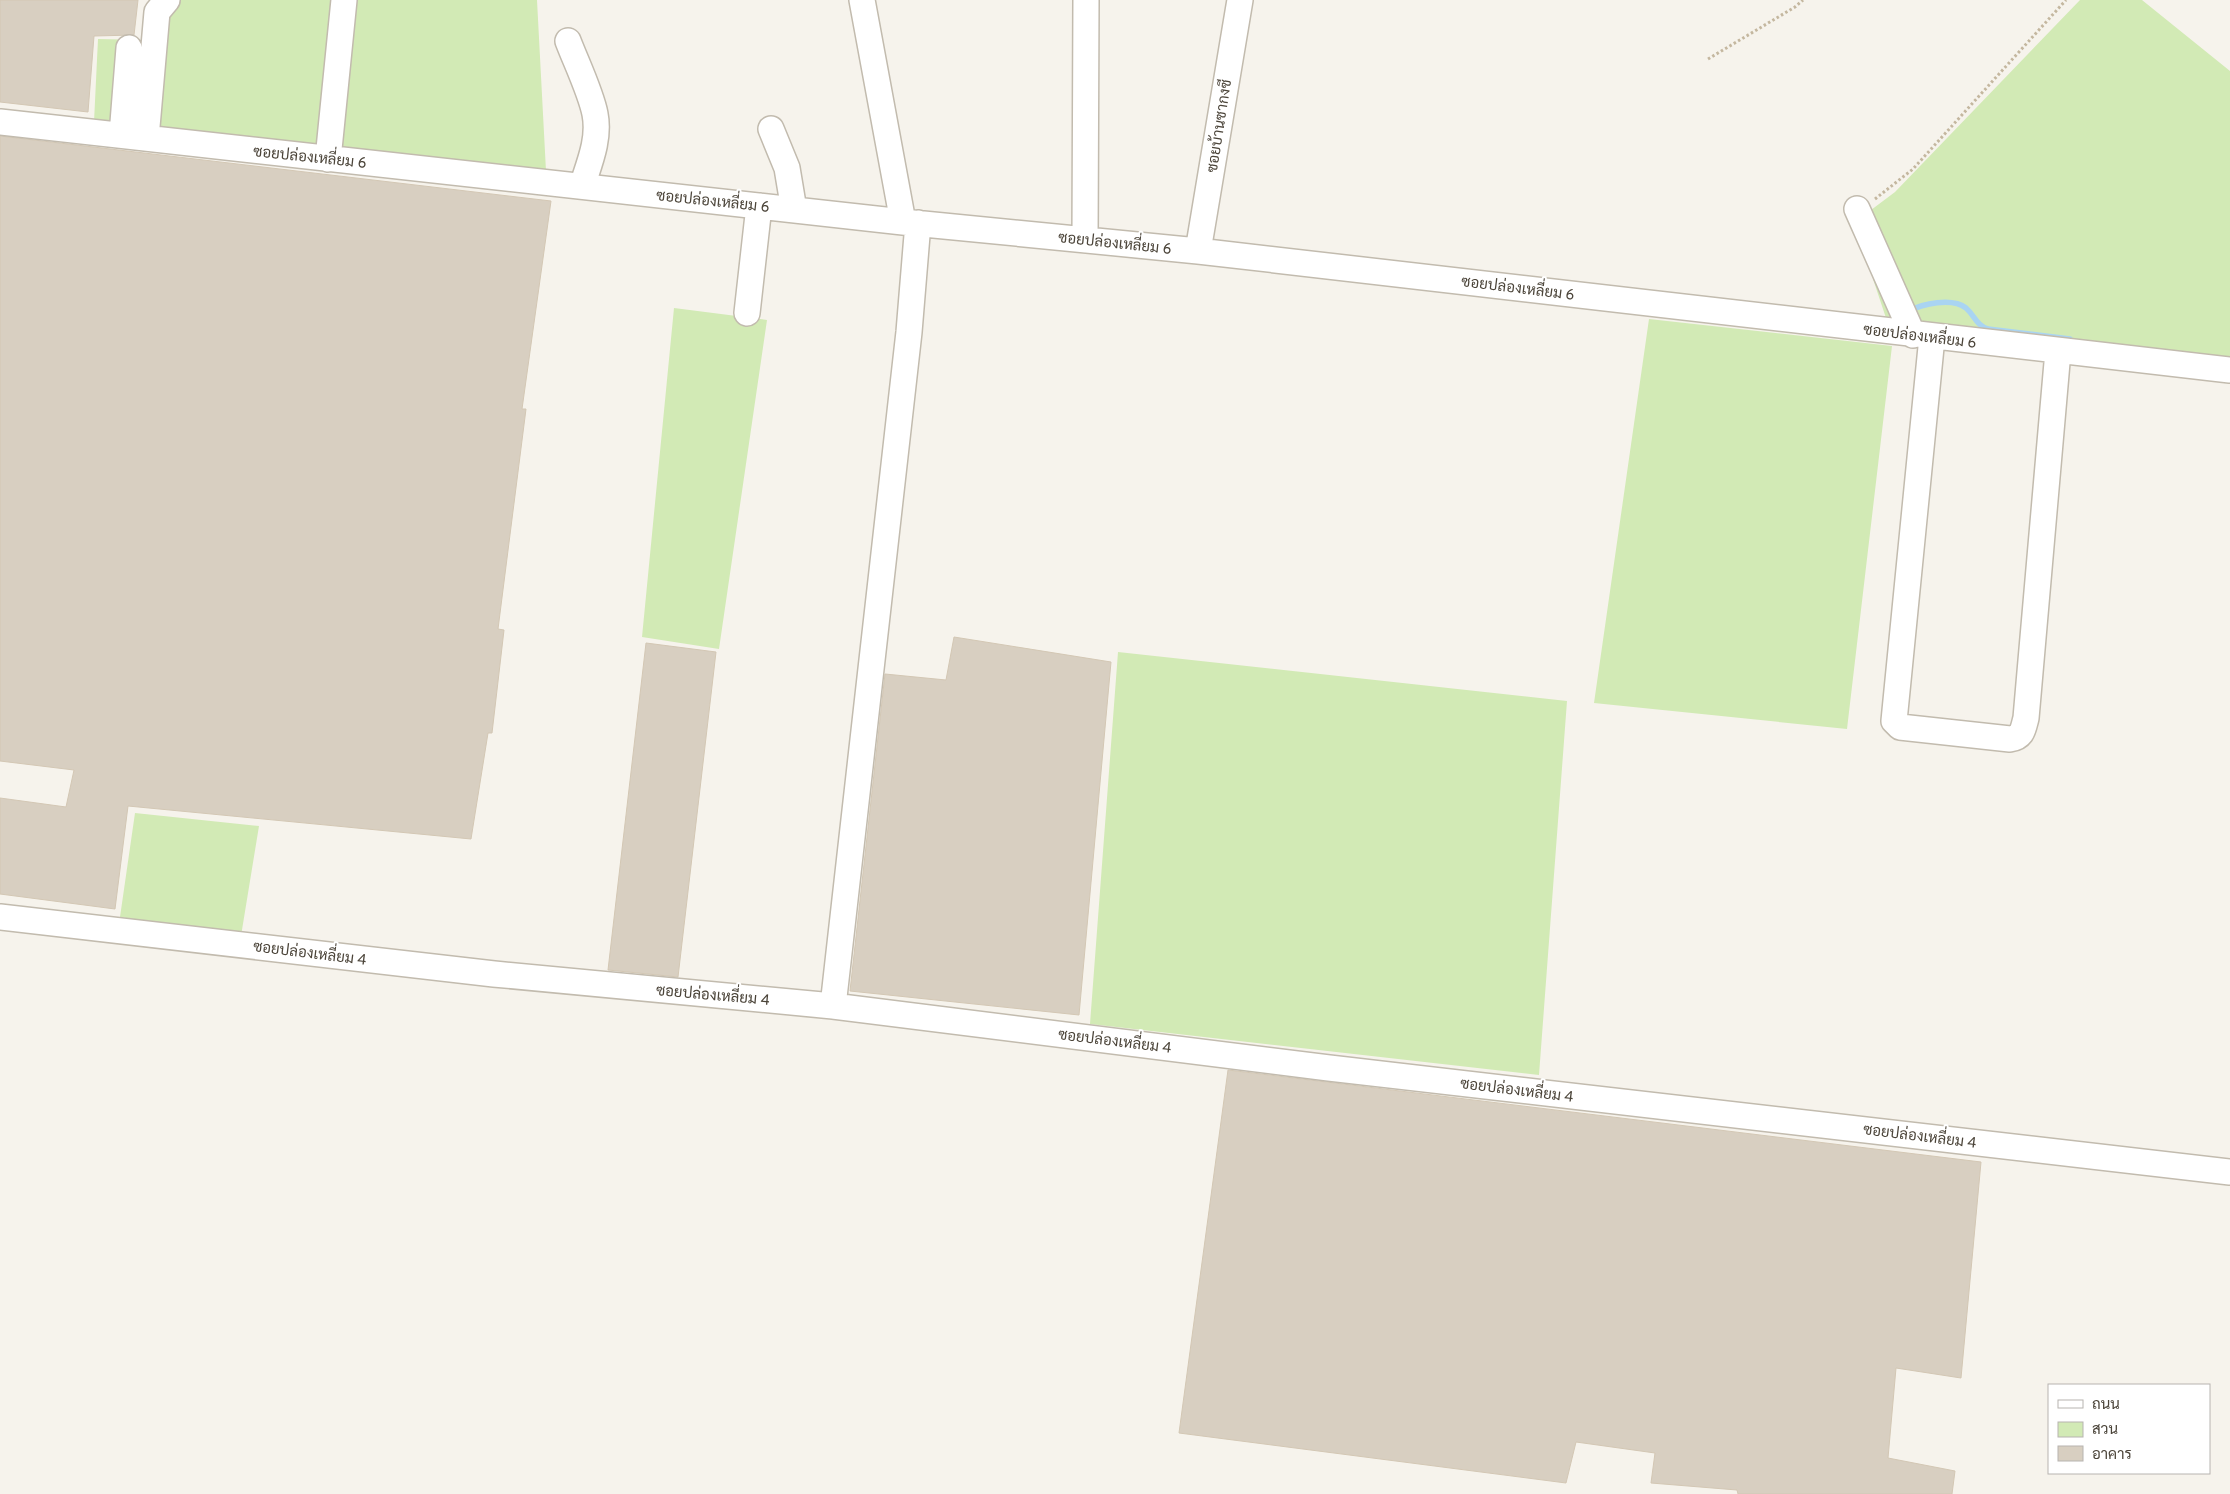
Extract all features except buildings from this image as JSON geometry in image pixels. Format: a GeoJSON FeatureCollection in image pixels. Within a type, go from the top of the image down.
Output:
{"type":"FeatureCollection","features":[{"type":"Feature","properties":{"kind":"street"},"geometry":{"type":"LineString","coordinates":[[146,138],[157,12],[167,0]]}},
{"type":"Feature","properties":{"kind":"street"},"geometry":{"type":"LineString","coordinates":[[328,159],[344,0]]}},
{"type":"Feature","properties":{"kind":"street"},"geometry":{"type":"LineString","coordinates":[[833,1006],[909,332],[910,222],[862,0]]}},
{"type":"Feature","properties":{"kind":"street"},"geometry":{"type":"LineString","coordinates":[[1085,240],[1086,0]]}},
{"type":"Feature","properties":{"kind":"street","name":"ซอยบ้านซากงซี"},"geometry":{"type":"LineString","coordinates":[[1198,251],[1240,0]]}},
{"type":"Feature","properties":{"kind":"street"},"geometry":{"type":"LineString","coordinates":[[568,41],[595,114],[596,132],[592,154],[582,186]]}},
{"type":"Feature","properties":{"kind":"street"},"geometry":{"type":"LineString","coordinates":[[122,135],[129,48]]}},
{"type":"Feature","properties":{"kind":"street","name":"ซอยปล่องเหลี่ยม 6"},"geometry":{"type":"LineString","coordinates":[[0,122],[794,210],[1198,251],[1922,336],[2230,370]]}},
{"type":"Feature","properties":{"kind":"street"},"geometry":{"type":"LineString","coordinates":[[770,129],[787,168],[794,210]]}},
{"type":"Feature","properties":{"kind":"street"},"geometry":{"type":"LineString","coordinates":[[747,314],[759,206]]}},
{"type":"Feature","properties":{"kind":"street"},"geometry":{"type":"LineString","coordinates":[[1859,213],[1922,336],[1894,721],[1900,727],[2010,738],[2018,738],[2022,734],[2026,718],[2058,351]]}},
{"type":"Feature","properties":{"kind":"street","name":"ซอยปล่องเหลี่ยม 4"},"geometry":{"type":"LineString","coordinates":[[0,917],[494,974],[833,1006],[1330,1068],[2230,1172]]}},
{"type":"Feature","properties":{"kind":"path"},"geometry":{"type":"LineString","coordinates":[[1708,59],[1796,7],[1803,0]]}},
{"type":"Feature","properties":{"kind":"path"},"geometry":{"type":"LineString","coordinates":[[1859,213],[1913,169],[2066,0]]}},
{"type":"Feature","properties":{"kind":"green space"},"geometry":{"type":"Polygon","coordinates":[[[151,0],[537,0],[546,171],[94,122],[98,39],[146,40],[151,0]]]}},
{"type":"Feature","properties":{"kind":"green space"},"geometry":{"type":"Polygon","coordinates":[[[2080,0],[2142,0],[2230,71],[2230,366],[1886,318],[1873,279],[1895,264],[1871,210],[1895,192],[2080,0]]]}},
{"type":"Feature","properties":{"kind":"green space"},"geometry":{"type":"Polygon","coordinates":[[[674,308],[767,320],[719,649],[642,637],[674,308]]]}},
{"type":"Feature","properties":{"kind":"green space"},"geometry":{"type":"Polygon","coordinates":[[[1649,319],[1892,346],[1847,729],[1594,703],[1649,319]]]}},
{"type":"Feature","properties":{"kind":"green space"},"geometry":{"type":"Polygon","coordinates":[[[1118,652],[1567,701],[1539,1075],[1090,1024],[1118,652]]]}},
{"type":"Feature","properties":{"kind":"green space"},"geometry":{"type":"Polygon","coordinates":[[[135,813],[259,826],[241,936],[120,917],[135,813]]]}},
{"type":"Feature","properties":{"kind":"waterway"},"geometry":{"type":"LineString","coordinates":[[1909,311],[1929,304],[1953,303],[1966,308],[1978,323],[1988,329],[2070,339]]}}]}
